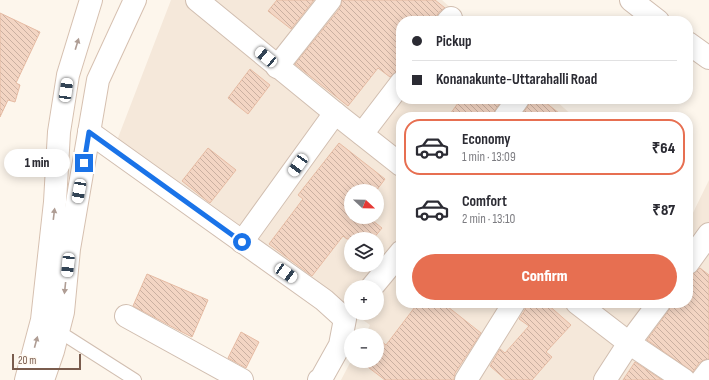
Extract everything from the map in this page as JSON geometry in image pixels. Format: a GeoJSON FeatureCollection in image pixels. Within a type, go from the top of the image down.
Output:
{"type":"FeatureCollection","features":[{"type":"Feature","properties":{"kind":"street"},"geometry":{"type":"LineString","coordinates":[[43,380],[53,350],[50,325],[59,132],[68,75],[91,0]]}},
{"type":"Feature","properties":{"kind":"street"},"geometry":{"type":"LineString","coordinates":[[26,380],[50,325],[63,312],[69,249],[98,80],[135,0]]}},
{"type":"Feature","properties":{"kind":"street"},"geometry":{"type":"LineString","coordinates":[[197,0],[277,67],[396,161]]}},
{"type":"Feature","properties":{"kind":"street"},"geometry":{"type":"LineString","coordinates":[[277,67],[330,0]]}},
{"type":"Feature","properties":{"kind":"street"},"geometry":{"type":"LineString","coordinates":[[632,0],[652,16]]}},
{"type":"Feature","properties":{"kind":"street"},"geometry":{"type":"LineString","coordinates":[[693,47],[709,58]]}},
{"type":"Feature","properties":{"kind":"street"},"geometry":{"type":"LineString","coordinates":[[68,75],[98,80]]}},
{"type":"Feature","properties":{"kind":"street"},"geometry":{"type":"LineString","coordinates":[[362,134],[396,90]]}},
{"type":"Feature","properties":{"kind":"street"},"geometry":{"type":"LineString","coordinates":[[242,242],[335,113]]}},
{"type":"Feature","properties":{"kind":"street"},"geometry":{"type":"LineString","coordinates":[[89,132],[344,313]]}},
{"type":"Feature","properties":{"kind":"street"},"geometry":{"type":"LineString","coordinates":[[693,256],[709,234]]}},
{"type":"Feature","properties":{"kind":"street"},"geometry":{"type":"LineString","coordinates":[[378,280],[396,258]]}},
{"type":"Feature","properties":{"kind":"street"},"geometry":{"type":"LineString","coordinates":[[466,380],[511,308]]}},
{"type":"Feature","properties":{"kind":"street"},"geometry":{"type":"LineString","coordinates":[[584,308],[629,343],[684,380]]}},
{"type":"Feature","properties":{"kind":"street"},"geometry":{"type":"LineString","coordinates":[[605,380],[629,343],[655,308]]}},
{"type":"Feature","properties":{"kind":"street"},"geometry":{"type":"LineString","coordinates":[[126,316],[242,380]]}},
{"type":"Feature","properties":{"kind":"street"},"geometry":{"type":"LineString","coordinates":[[319,380],[321,379],[340,345],[347,320]]}},
{"type":"Feature","properties":{"kind":"street"},"geometry":{"type":"LineString","coordinates":[[702,380],[709,370]]}},
{"type":"Feature","properties":{"kind":"lane"},"geometry":{"type":"LineString","coordinates":[[50,325],[135,380]]}},
{"type":"Feature","properties":{"kind":"shaded area"},"geometry":{"type":"Polygon","coordinates":[[[171,0],[442,0],[460,16],[396,16],[396,104],[560,104],[568,112],[396,112],[396,308],[693,308],[693,213],[709,180],[709,380],[341,380],[347,368],[384,368],[384,328],[368,328],[370,325],[363,320],[384,320],[384,280],[344,280],[344,306],[116,143],[171,0]]]}},
{"type":"Feature","properties":{"kind":"building"},"geometry":{"type":"Polygon","coordinates":[[[277,0],[314,0],[291,29],[268,11],[277,0]]]}},
{"type":"Feature","properties":{"kind":"building"},"geometry":{"type":"Polygon","coordinates":[[[342,0],[435,0],[445,8],[439,12],[437,16],[396,16],[396,72],[390,77],[378,68],[348,106],[295,64],[340,8],[342,0]]]}},
{"type":"Feature","properties":{"kind":"building"},"geometry":{"type":"Polygon","coordinates":[[[0,13],[40,32],[16,83],[20,85],[15,102],[8,100],[0,117],[0,13]]]}},
{"type":"Feature","properties":{"kind":"building"},"geometry":{"type":"Polygon","coordinates":[[[250,69],[270,85],[248,114],[228,98],[250,69]]]}},
{"type":"Feature","properties":{"kind":"building"},"geometry":{"type":"Polygon","coordinates":[[[457,104],[499,104],[494,112],[452,112],[457,104]]]}},
{"type":"Feature","properties":{"kind":"building"},"geometry":{"type":"Polygon","coordinates":[[[529,104],[547,104],[558,112],[524,112],[529,104]]]}},
{"type":"Feature","properties":{"kind":"building"},"geometry":{"type":"Polygon","coordinates":[[[339,143],[385,179],[381,184],[344,184],[344,224],[377,224],[382,228],[379,232],[344,232],[344,237],[343,236],[312,276],[269,244],[303,199],[298,195],[339,143]]]}},
{"type":"Feature","properties":{"kind":"building"},"geometry":{"type":"Polygon","coordinates":[[[208,148],[236,170],[210,203],[182,181],[208,148]]]}},
{"type":"Feature","properties":{"kind":"building"},"geometry":{"type":"Polygon","coordinates":[[[700,268],[709,275],[709,359],[699,363],[693,372],[647,340],[670,308],[693,308],[693,274],[700,268]]]}},
{"type":"Feature","properties":{"kind":"building"},"geometry":{"type":"Polygon","coordinates":[[[147,274],[208,300],[192,337],[133,306],[147,274]]]}},
{"type":"Feature","properties":{"kind":"building"},"geometry":{"type":"Polygon","coordinates":[[[414,308],[449,308],[481,333],[455,373],[454,380],[385,380],[369,368],[384,368],[384,343],[386,345],[414,308]]]}},
{"type":"Feature","properties":{"kind":"building"},"geometry":{"type":"Polygon","coordinates":[[[525,308],[552,308],[571,325],[546,352],[552,357],[532,380],[506,380],[490,366],[500,349],[505,353],[529,326],[519,319],[525,308]]]}},
{"type":"Feature","properties":{"kind":"building"},"geometry":{"type":"Polygon","coordinates":[[[241,332],[259,342],[246,368],[228,358],[241,332]]]}},
{"type":"Feature","properties":{"kind":"building"},"geometry":{"type":"Polygon","coordinates":[[[635,362],[662,380],[623,380],[635,362]]]}},
{"type":"Feature","properties":{"kind":"route"},"geometry":{"type":"LineString","coordinates":[[84,163],[89,132],[242,242]]}}]}
